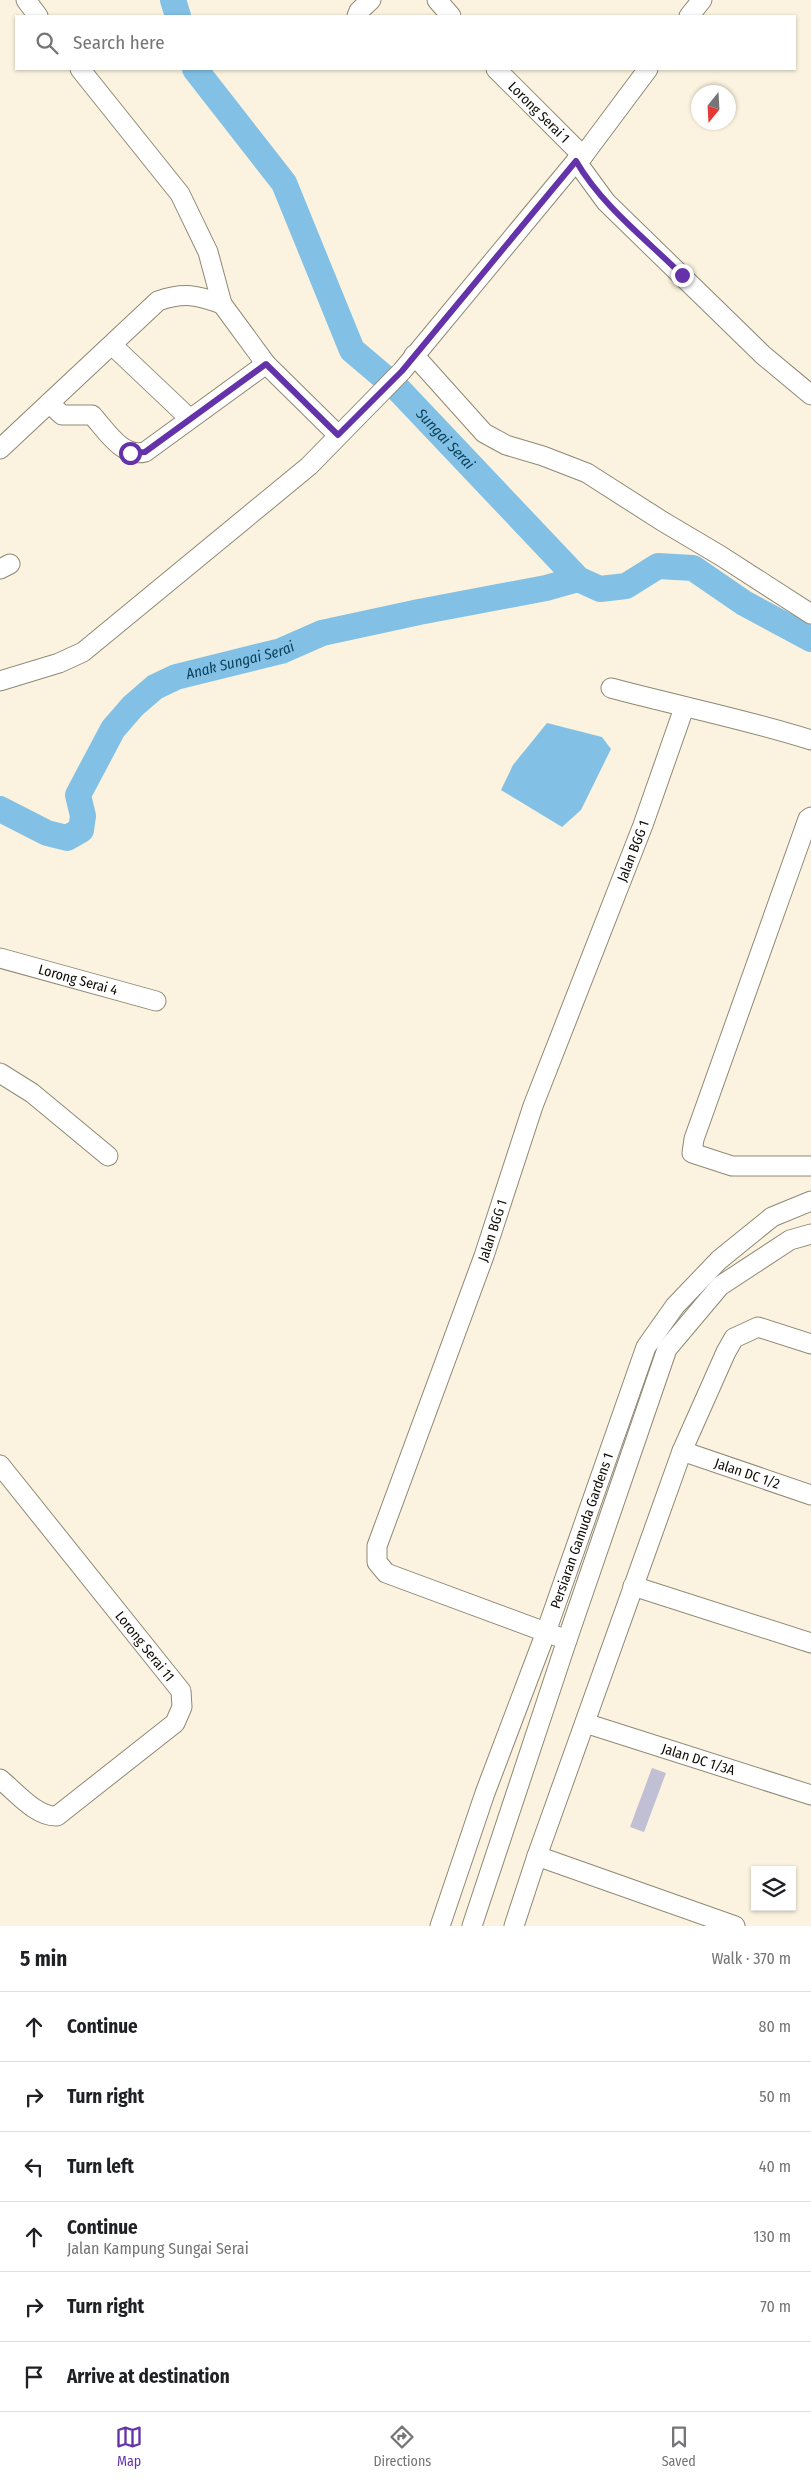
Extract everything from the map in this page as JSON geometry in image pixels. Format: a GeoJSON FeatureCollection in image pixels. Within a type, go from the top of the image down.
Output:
{"type":"FeatureCollection","features":[{"type":"Feature","properties":{"kind":"street"},"geometry":{"type":"LineString","coordinates":[[26,0],[37,15]]}},
{"type":"Feature","properties":{"kind":"street"},"geometry":{"type":"LineString","coordinates":[[357,15],[359,11],[371,0]]}},
{"type":"Feature","properties":{"kind":"street"},"geometry":{"type":"LineString","coordinates":[[437,0],[450,15]]}},
{"type":"Feature","properties":{"kind":"street"},"geometry":{"type":"LineString","coordinates":[[690,15],[702,0]]}},
{"type":"Feature","properties":{"kind":"street"},"geometry":{"type":"LineString","coordinates":[[81,70],[180,194],[208,252],[222,304],[266,364],[338,435]]}},
{"type":"Feature","properties":{"kind":"street","name":"Lorong Serai 1"},"geometry":{"type":"LineString","coordinates":[[497,70],[579,158],[584,176],[606,202],[763,355],[811,395]]}},
{"type":"Feature","properties":{"kind":"street"},"geometry":{"type":"LineString","coordinates":[[0,681],[59,663],[83,652],[309,466],[402,371],[579,158],[647,70]]}},
{"type":"Feature","properties":{"kind":"street"},"geometry":{"type":"LineString","coordinates":[[0,449],[158,301],[172,296],[198,295],[222,304]]}},
{"type":"Feature","properties":{"kind":"street"},"geometry":{"type":"LineString","coordinates":[[112,345],[189,418]]}},
{"type":"Feature","properties":{"kind":"street"},"geometry":{"type":"LineString","coordinates":[[414,355],[484,433],[506,445],[543,456],[587,473],[662,522],[721,556],[811,614]]}},
{"type":"Feature","properties":{"kind":"street"},"geometry":{"type":"LineString","coordinates":[[48,403],[62,415],[92,415],[124,450],[130,453],[145,452],[189,418],[266,364]]}},
{"type":"Feature","properties":{"kind":"street"},"geometry":{"type":"LineString","coordinates":[[611,688],[684,708],[764,725],[811,740]]}},
{"type":"Feature","properties":{"kind":"street","name":"Jalan BGG 1"},"geometry":{"type":"LineString","coordinates":[[567,1640],[386,1573],[377,1562],[377,1546],[484,1256],[533,1106],[643,825],[684,708]]}},
{"type":"Feature","properties":{"kind":"street"},"geometry":{"type":"LineString","coordinates":[[811,817],[808,819],[730,1034],[694,1139],[692,1153],[732,1166],[811,1166]]}},
{"type":"Feature","properties":{"kind":"street","name":"Lorong Serai 4"},"geometry":{"type":"LineString","coordinates":[[0,958],[156,1001]]}},
{"type":"Feature","properties":{"kind":"street"},"geometry":{"type":"LineString","coordinates":[[0,1073],[32,1093],[108,1156]]}},
{"type":"Feature","properties":{"kind":"street","name":"Persiaran Gamuda Gardens 1"},"geometry":{"type":"LineString","coordinates":[[440,1926],[485,1793],[546,1632],[646,1347],[675,1306],[719,1260],[772,1217],[811,1201]]}},
{"type":"Feature","properties":{"kind":"street","name":"Persiaran Gamuda Gardens 1"},"geometry":{"type":"LineString","coordinates":[[472,1926],[567,1640],[667,1349],[720,1286],[790,1240],[811,1234]]}},
{"type":"Feature","properties":{"kind":"street"},"geometry":{"type":"LineString","coordinates":[[514,1926],[537,1856],[682,1451],[726,1352],[734,1338],[758,1327],[811,1344]]}},
{"type":"Feature","properties":{"kind":"street","name":"Jalan DC 1/2"},"geometry":{"type":"LineString","coordinates":[[682,1451],[811,1495]]}},
{"type":"Feature","properties":{"kind":"street","name":"Lorong Serai 11"},"geometry":{"type":"LineString","coordinates":[[0,1466],[181,1691],[182,1707],[175,1723],[57,1816],[47,1816],[36,1810],[0,1778]]}},
{"type":"Feature","properties":{"kind":"street"},"geometry":{"type":"LineString","coordinates":[[633,1586],[811,1644]]}},
{"type":"Feature","properties":{"kind":"street","name":"Jalan DC 1/3A"},"geometry":{"type":"LineString","coordinates":[[585,1723],[811,1795]]}},
{"type":"Feature","properties":{"kind":"street"},"geometry":{"type":"LineString","coordinates":[[537,1856],[735,1926]]}},
{"type":"Feature","properties":{"kind":"water"},"geometry":{"type":"Polygon","coordinates":[[[547,723],[602,737],[611,749],[581,810],[562,827],[501,790],[513,765],[547,723]]]}},
{"type":"Feature","properties":{"kind":"building"},"geometry":{"type":"Polygon","coordinates":[[[652,1768],[666,1773],[644,1832],[630,1827],[652,1768]]]}},
{"type":"Feature","properties":{"kind":"waterway","name":"Sungai Serai"},"geometry":{"type":"LineString","coordinates":[[173,0],[178,15]]}},
{"type":"Feature","properties":{"kind":"waterway","name":"Sungai Serai"},"geometry":{"type":"LineString","coordinates":[[196,70],[284,183],[352,350],[398,389],[578,579],[600,589],[626,586],[658,566],[693,568],[744,603],[811,639]]}},
{"type":"Feature","properties":{"kind":"waterway","name":"Anak Sungai Serai"},"geometry":{"type":"LineString","coordinates":[[0,809],[47,833],[67,838],[81,830],[83,816],[78,795],[113,729],[133,706],[155,687],[176,677],[281,651],[322,633],[546,588],[578,579]]}},
{"type":"Feature","properties":{"kind":"route"},"geometry":{"type":"LineString","coordinates":[[130,453],[145,452],[189,418],[266,364],[338,435],[402,371],[576,161],[584,176],[606,202],[682,275]]}}]}
